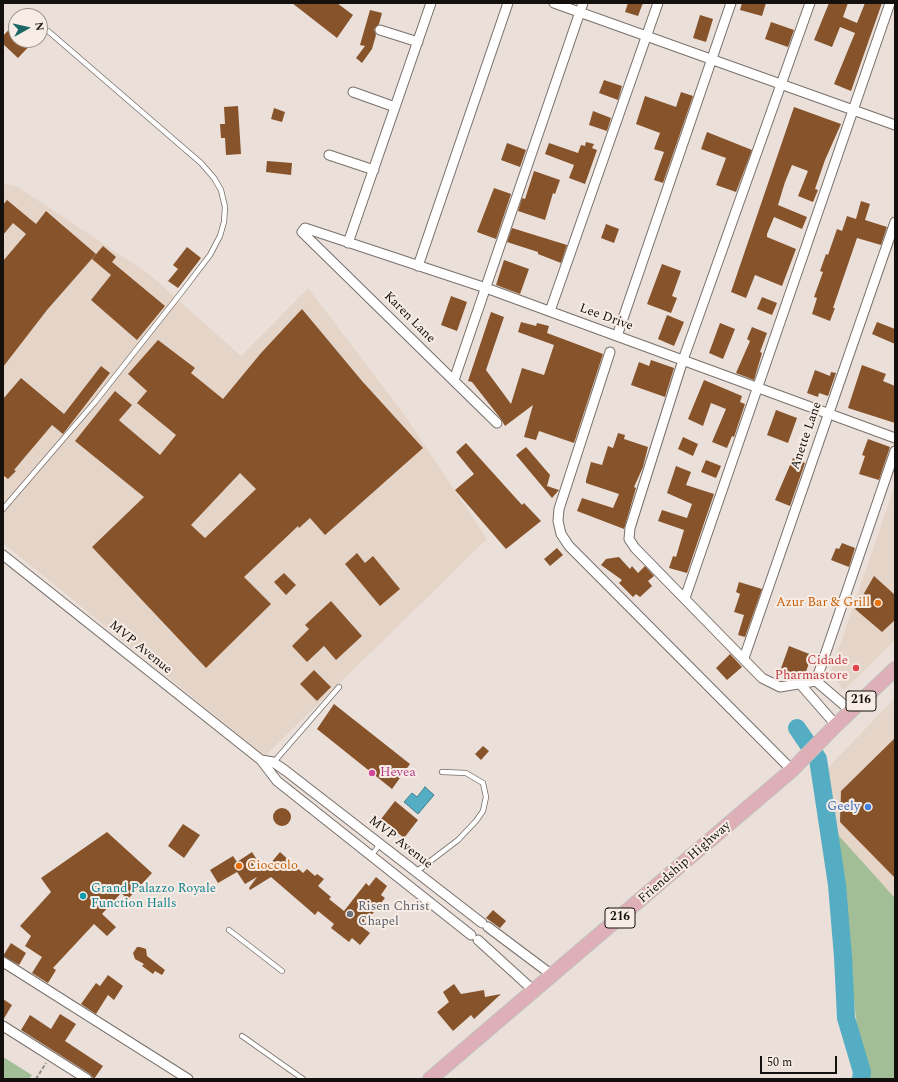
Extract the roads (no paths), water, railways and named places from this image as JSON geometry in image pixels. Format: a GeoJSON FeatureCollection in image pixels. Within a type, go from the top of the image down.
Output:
{"type":"FeatureCollection","features":[{"type":"Feature","properties":{"kind":"main road","name":"Friendship Highway"},"geometry":{"type":"LineString","coordinates":[[430,1079],[792,770],[895,668]]}},
{"type":"Feature","properties":{"kind":"street"},"geometry":{"type":"LineString","coordinates":[[348,243],[431,3]]}},
{"type":"Feature","properties":{"kind":"street"},"geometry":{"type":"LineString","coordinates":[[418,266],[508,3]]}},
{"type":"Feature","properties":{"kind":"street"},"geometry":{"type":"LineString","coordinates":[[554,3],[895,125]]}},
{"type":"Feature","properties":{"kind":"street"},"geometry":{"type":"LineString","coordinates":[[454,380],[583,3]]}},
{"type":"Feature","properties":{"kind":"street"},"geometry":{"type":"LineString","coordinates":[[550,311],[658,3]]}},
{"type":"Feature","properties":{"kind":"street"},"geometry":{"type":"LineString","coordinates":[[617,336],[731,3]]}},
{"type":"Feature","properties":{"kind":"street"},"geometry":{"type":"LineString","coordinates":[[810,3],[683,360],[630,528],[629,539],[634,548],[685,598],[762,678],[776,686],[800,685],[816,681]]}},
{"type":"Feature","properties":{"kind":"street"},"geometry":{"type":"LineString","coordinates":[[685,598],[890,3]]}},
{"type":"Feature","properties":{"kind":"street"},"geometry":{"type":"LineString","coordinates":[[380,30],[418,42]]}},
{"type":"Feature","properties":{"kind":"street"},"geometry":{"type":"LineString","coordinates":[[353,92],[395,107]]}},
{"type":"Feature","properties":{"kind":"street"},"geometry":{"type":"LineString","coordinates":[[328,155],[374,170]]}},
{"type":"Feature","properties":{"kind":"street","name":"Anette Lane"},"geometry":{"type":"LineString","coordinates":[[744,658],[895,222]]}},
{"type":"Feature","properties":{"kind":"street","name":"Lee Drive"},"geometry":{"type":"LineString","coordinates":[[304,230],[486,288],[895,438]]}},
{"type":"Feature","properties":{"kind":"street","name":"Karen Lane"},"geometry":{"type":"LineString","coordinates":[[304,230],[497,423]]}},
{"type":"Feature","properties":{"kind":"street"},"geometry":{"type":"LineString","coordinates":[[610,352],[559,509],[558,521],[561,534],[569,546],[792,770]]}},
{"type":"Feature","properties":{"kind":"street"},"geometry":{"type":"LineString","coordinates":[[816,681],[895,451]]}},
{"type":"Feature","properties":{"kind":"street","name":"MVP Avenue"},"geometry":{"type":"LineString","coordinates":[[3,555],[261,760],[286,771],[466,911],[552,975]]}},
{"type":"Feature","properties":{"kind":"street"},"geometry":{"type":"LineString","coordinates":[[816,681],[851,711]]}},
{"type":"Feature","properties":{"kind":"street"},"geometry":{"type":"LineString","coordinates":[[800,685],[824,711],[832,729]]}},
{"type":"Feature","properties":{"kind":"street"},"geometry":{"type":"LineString","coordinates":[[824,711],[836,698]]}},
{"type":"Feature","properties":{"kind":"street"},"geometry":{"type":"LineString","coordinates":[[270,765],[277,781],[457,923],[533,990]]}},
{"type":"Feature","properties":{"kind":"street"},"geometry":{"type":"LineString","coordinates":[[408,884],[416,872]]}},
{"type":"Feature","properties":{"kind":"street"},"geometry":{"type":"LineString","coordinates":[[457,923],[466,911]]}},
{"type":"Feature","properties":{"kind":"street"},"geometry":{"type":"LineString","coordinates":[[3,962],[188,1079]]}},
{"type":"Feature","properties":{"kind":"street"},"geometry":{"type":"LineString","coordinates":[[3,1026],[87,1079]]}},
{"type":"Feature","properties":{"kind":"lane"},"geometry":{"type":"LineString","coordinates":[[3,509],[95,402],[185,288],[210,255],[220,236],[224,222],[225,207],[222,190],[201,163],[48,31]]}},
{"type":"Feature","properties":{"kind":"lane"},"geometry":{"type":"LineString","coordinates":[[270,765],[339,687]]}},
{"type":"Feature","properties":{"kind":"lane"},"geometry":{"type":"LineString","coordinates":[[277,781],[286,771]]}},
{"type":"Feature","properties":{"kind":"lane"},"geometry":{"type":"LineString","coordinates":[[416,872],[458,840],[476,821],[483,811],[486,797],[483,783],[466,773],[442,772]]}},
{"type":"Feature","properties":{"kind":"lane"},"geometry":{"type":"LineString","coordinates":[[371,856],[380,844]]}},
{"type":"Feature","properties":{"kind":"lane"},"geometry":{"type":"LineString","coordinates":[[228,930],[282,972]]}},
{"type":"Feature","properties":{"kind":"lane"},"geometry":{"type":"LineString","coordinates":[[242,1036],[303,1079]]}},
{"type":"Feature","properties":{"kind":"water"},"geometry":{"type":"Polygon","coordinates":[[[425,787],[434,795],[418,814],[404,802],[412,793],[417,797],[425,787]]]}},
{"type":"Feature","properties":{"kind":"waterway"},"geometry":{"type":"LineString","coordinates":[[797,728],[818,759],[837,885],[846,1018],[862,1072],[861,1079]]}},
{"type":"Feature","properties":{"kind":"place","name":"Azur Bar & Grill"},"geometry":{"type":"Point","coordinates":[878,603]}},
{"type":"Feature","properties":{"kind":"place","name":"Cidade Pharmastore"},"geometry":{"type":"Point","coordinates":[856,668]}},
{"type":"Feature","properties":{"kind":"place","name":"Hevea"},"geometry":{"type":"Point","coordinates":[372,773]}},
{"type":"Feature","properties":{"kind":"place","name":"Geely"},"geometry":{"type":"Point","coordinates":[868,807]}},
{"type":"Feature","properties":{"kind":"place","name":"Cioccolo"},"geometry":{"type":"Point","coordinates":[239,866]}},
{"type":"Feature","properties":{"kind":"place","name":"Grand Palazzo Royale Function Halls"},"geometry":{"type":"Point","coordinates":[83,896]}},
{"type":"Feature","properties":{"kind":"place","name":"Risen Christ Chapel"},"geometry":{"type":"Point","coordinates":[350,914]}}]}
